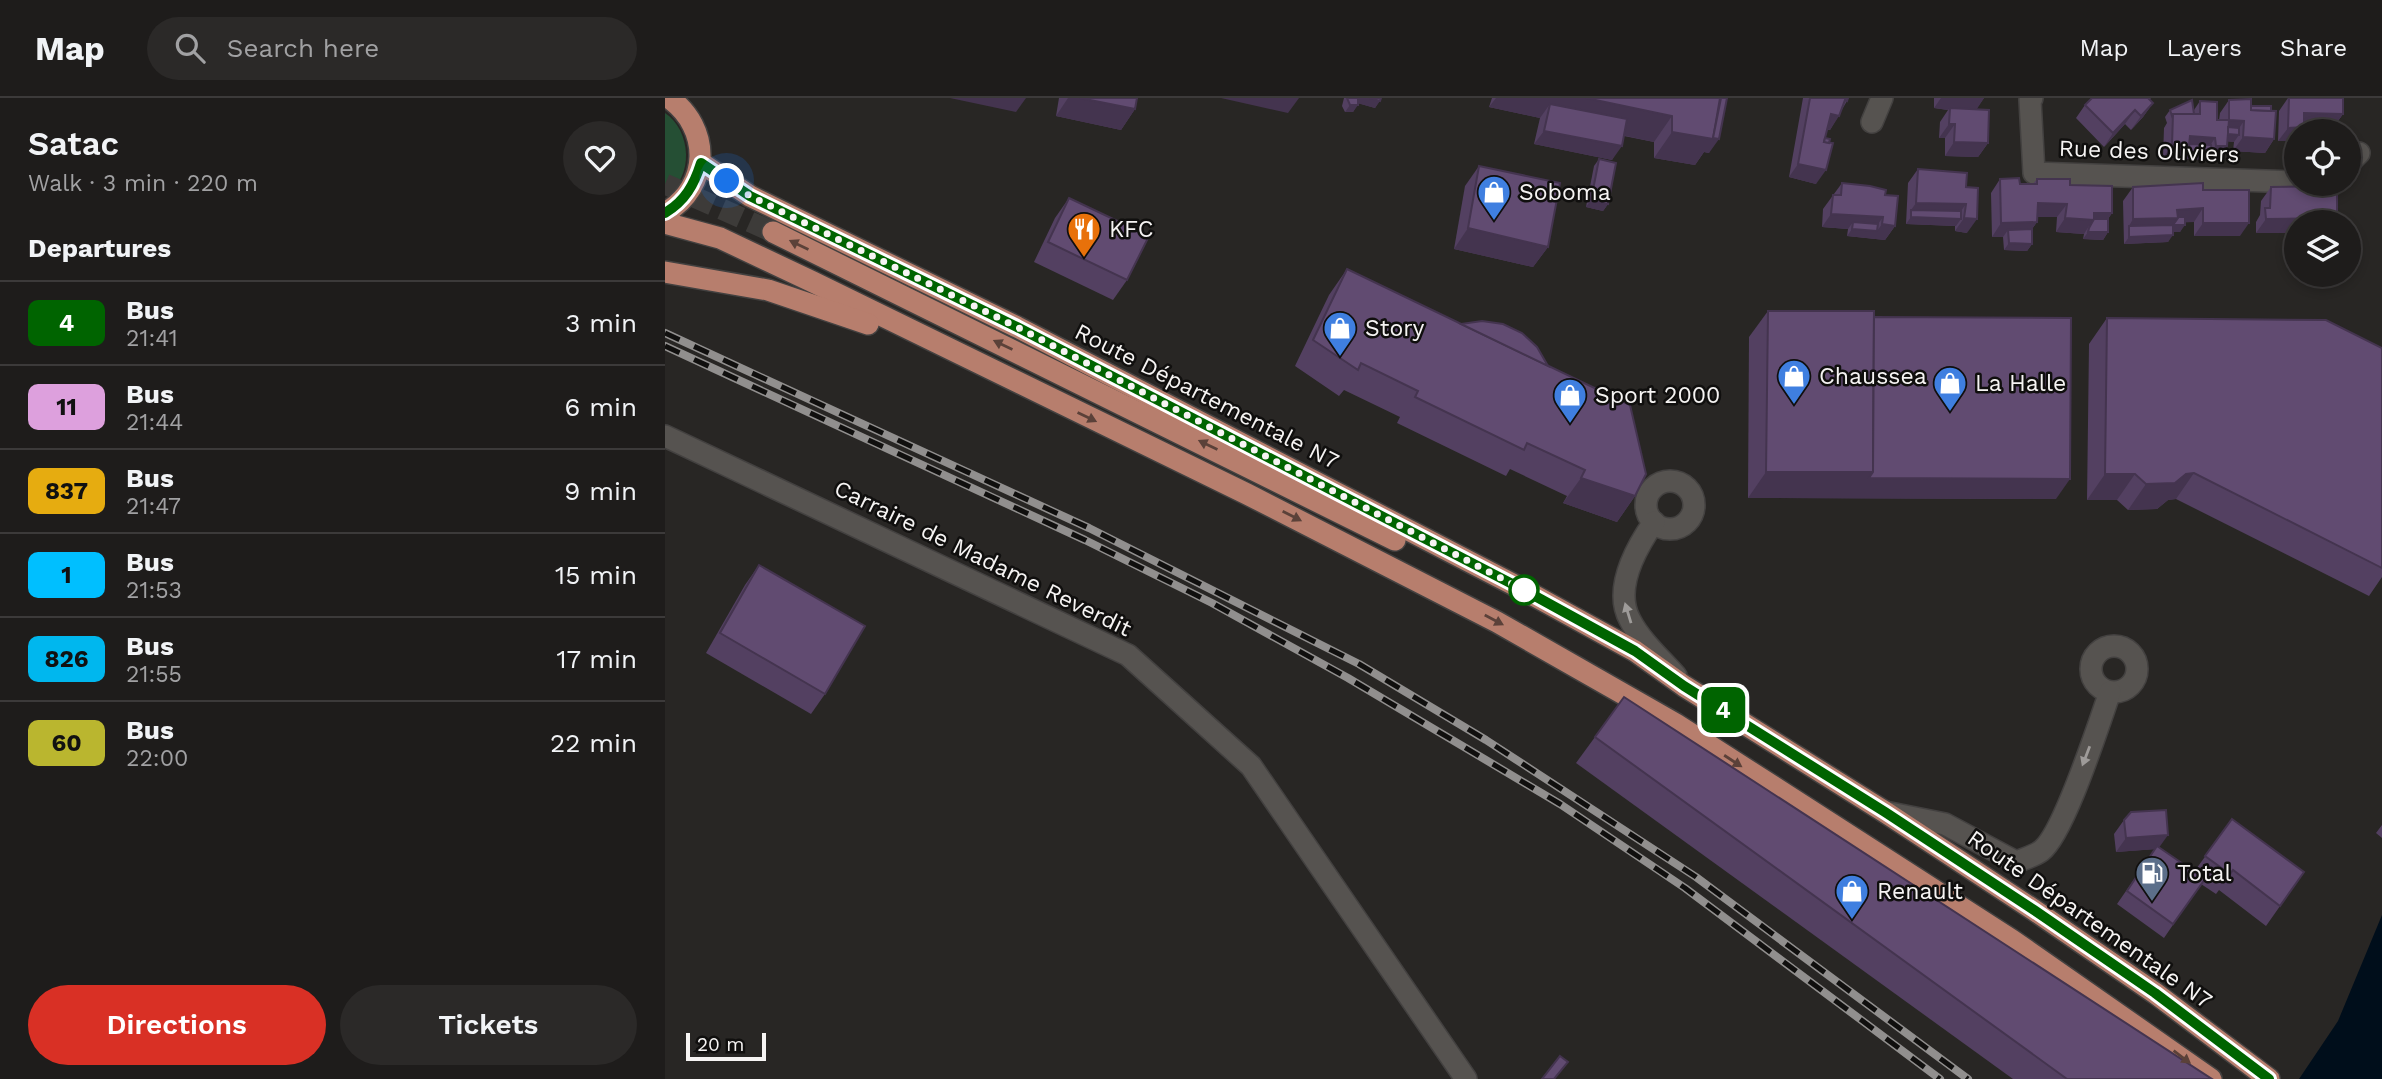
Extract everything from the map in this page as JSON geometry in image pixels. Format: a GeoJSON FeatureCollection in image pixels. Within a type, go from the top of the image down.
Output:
{"type":"FeatureCollection","features":[{"type":"Feature","properties":{"kind":"main road"},"geometry":{"type":"LineString","coordinates":[[665,213],[683,200],[695,182],[701,163],[696,129],[680,102]]}},
{"type":"Feature","properties":{"kind":"main road","name":"Route Départementale N7"},"geometry":{"type":"LineString","coordinates":[[701,163],[750,196],[1017,327],[1524,590],[1635,651],[1684,686],[1885,812],[2155,993],[2266,1077]]}},
{"type":"Feature","properties":{"kind":"main road"},"geometry":{"type":"LineString","coordinates":[[665,223],[720,238],[1247,494],[1497,621],[1676,724],[2012,940],[2211,1079]]}},
{"type":"Feature","properties":{"kind":"main road","name":"Route Départementale N7"},"geometry":{"type":"LineString","coordinates":[[773,232],[1221,451],[1518,602],[1628,663],[1684,686]]}},
{"type":"Feature","properties":{"kind":"main road"},"geometry":{"type":"LineString","coordinates":[[665,272],[768,290],[808,301],[863,321],[951,363],[1026,388]]}},
{"type":"Feature","properties":{"kind":"street"},"geometry":{"type":"LineString","coordinates":[[1872,122],[1882,98]]}},
{"type":"Feature","properties":{"kind":"street","name":"Rue des Oliviers"},"geometry":{"type":"LineString","coordinates":[[2030,99],[2034,173],[2284,182]]}},
{"type":"Feature","properties":{"kind":"street","name":"Carraire de Madame Reverdit"},"geometry":{"type":"LineString","coordinates":[[665,436],[1128,655],[1251,766],[1466,1079]]}},
{"type":"Feature","properties":{"kind":"street","name":"Route Départementale N7"},"geometry":{"type":"LineString","coordinates":[[1654,522],[1626,575],[1626,612],[1631,624],[1684,686]]}},
{"type":"Feature","properties":{"kind":"street","name":"Route Départementale N7"},"geometry":{"type":"LineString","coordinates":[[1885,812],[1945,824],[2016,862],[2042,851],[2052,837],[2068,803],[2110,692]]}},
{"type":"Feature","properties":{"kind":"green space"},"geometry":{"type":"Polygon","coordinates":[[[665,113],[680,131],[686,154],[681,177],[675,187],[665,195],[665,113]]]}},
{"type":"Feature","properties":{"kind":"water"},"geometry":{"type":"Polygon","coordinates":[[[2382,915],[2382,1079],[2299,1079],[2338,1021],[2382,915]]]}},
{"type":"Feature","properties":{"kind":"building"},"geometry":{"type":"Polygon","coordinates":[[[1080,98],[1137,98],[1135,109],[1080,98]]]}},
{"type":"Feature","properties":{"kind":"building"},"geometry":{"type":"Polygon","coordinates":[[[1347,98],[1358,98],[1358,105],[1350,105],[1347,98]]]}},
{"type":"Feature","properties":{"kind":"building"},"geometry":{"type":"Polygon","coordinates":[[[1586,98],[1720,98],[1713,139],[1672,132],[1672,116],[1586,98]]]}},
{"type":"Feature","properties":{"kind":"building"},"geometry":{"type":"Polygon","coordinates":[[[1721,98],[1727,98],[1719,139],[1713,138],[1721,98]]]}},
{"type":"Feature","properties":{"kind":"building"},"geometry":{"type":"Polygon","coordinates":[[[1810,98],[1848,98],[1839,116],[1831,114],[1824,142],[1833,143],[1826,170],[1798,164],[1810,98]]]}},
{"type":"Feature","properties":{"kind":"building"},"geometry":{"type":"Polygon","coordinates":[[[2092,98],[2148,98],[2153,103],[2141,116],[2135,110],[2113,133],[2085,105],[2092,98]]]}},
{"type":"Feature","properties":{"kind":"building"},"geometry":{"type":"Polygon","coordinates":[[[2289,98],[2343,98],[2343,114],[2304,113],[2304,119],[2288,119],[2289,98]]]}},
{"type":"Feature","properties":{"kind":"building"},"geometry":{"type":"Polygon","coordinates":[[[2251,99],[2251,110],[2276,111],[2274,139],[2243,137],[2244,121],[2229,120],[2229,100],[2251,99]]]}},
{"type":"Feature","properties":{"kind":"building"},"geometry":{"type":"Polygon","coordinates":[[[2192,100],[2194,114],[2172,116],[2170,110],[2192,100]]]}},
{"type":"Feature","properties":{"kind":"building"},"geometry":{"type":"Polygon","coordinates":[[[2200,101],[2217,102],[2217,120],[2229,120],[2227,146],[2216,146],[2215,138],[2190,136],[2189,145],[2172,145],[2173,114],[2200,114],[2200,101]]]}},
{"type":"Feature","properties":{"kind":"building"},"geometry":{"type":"Polygon","coordinates":[[[1550,104],[1627,119],[1622,146],[1544,131],[1550,104]]]}},
{"type":"Feature","properties":{"kind":"building"},"geometry":{"type":"Polygon","coordinates":[[[2251,106],[2271,106],[2271,111],[2251,110],[2251,106]]]}},
{"type":"Feature","properties":{"kind":"building"},"geometry":{"type":"Polygon","coordinates":[[[1950,108],[1989,110],[1988,143],[1954,142],[1955,124],[1949,124],[1950,108]]]}},
{"type":"Feature","properties":{"kind":"building"},"geometry":{"type":"Polygon","coordinates":[[[2228,127],[2239,128],[2239,135],[2228,134],[2228,127]]]}},
{"type":"Feature","properties":{"kind":"building"},"geometry":{"type":"Polygon","coordinates":[[[2190,144],[2211,145],[2212,153],[2185,152],[2190,144]]]}},
{"type":"Feature","properties":{"kind":"building"},"geometry":{"type":"Polygon","coordinates":[[[1599,159],[1616,163],[1608,204],[1591,200],[1599,159]]]}},
{"type":"Feature","properties":{"kind":"building"},"geometry":{"type":"Polygon","coordinates":[[[1479,166],[1560,183],[1548,247],[1468,228],[1479,166]]]}},
{"type":"Feature","properties":{"kind":"building"},"geometry":{"type":"Polygon","coordinates":[[[1918,169],[1967,173],[1966,187],[1978,188],[1977,219],[1964,218],[1966,204],[1916,203],[1918,169]]]}},
{"type":"Feature","properties":{"kind":"building"},"geometry":{"type":"Polygon","coordinates":[[[2019,178],[2020,184],[2037,184],[2037,179],[2070,179],[2070,185],[2112,186],[2112,213],[2094,213],[2094,220],[2065,218],[2067,204],[2038,203],[2037,222],[2001,223],[2000,179],[2019,178]]]}},
{"type":"Feature","properties":{"kind":"building"},"geometry":{"type":"Polygon","coordinates":[[[1842,183],[1870,186],[1886,190],[1885,195],[1898,196],[1895,226],[1882,224],[1883,217],[1831,214],[1833,195],[1841,195],[1842,183]]]}},
{"type":"Feature","properties":{"kind":"building"},"geometry":{"type":"Polygon","coordinates":[[[2203,183],[2203,190],[2249,190],[2249,223],[2203,223],[2203,208],[2177,210],[2178,218],[2133,219],[2133,187],[2203,183]]]}},
{"type":"Feature","properties":{"kind":"building"},"geometry":{"type":"Polygon","coordinates":[[[2271,187],[2284,187],[2284,196],[2337,196],[2337,210],[2284,210],[2284,219],[2266,219],[2265,208],[2270,208],[2271,187]]]}},
{"type":"Feature","properties":{"kind":"building"},"geometry":{"type":"Polygon","coordinates":[[[1069,198],[1149,236],[1127,280],[1048,242],[1069,198]]]}},
{"type":"Feature","properties":{"kind":"building"},"geometry":{"type":"Polygon","coordinates":[[[1911,210],[1961,211],[1961,219],[1911,217],[1911,210]]]}},
{"type":"Feature","properties":{"kind":"building"},"geometry":{"type":"Polygon","coordinates":[[[2178,217],[2185,217],[2185,225],[2173,225],[2178,217]]]}},
{"type":"Feature","properties":{"kind":"building"},"geometry":{"type":"Polygon","coordinates":[[[2094,219],[2108,219],[2108,232],[2088,232],[2094,219]]]}},
{"type":"Feature","properties":{"kind":"building"},"geometry":{"type":"Polygon","coordinates":[[[1853,222],[1878,224],[1877,231],[1852,229],[1853,222]]]}},
{"type":"Feature","properties":{"kind":"building"},"geometry":{"type":"Polygon","coordinates":[[[2173,225],[2173,235],[2129,237],[2129,226],[2173,225]]]}},
{"type":"Feature","properties":{"kind":"building"},"geometry":{"type":"Polygon","coordinates":[[[2032,229],[2032,244],[2009,243],[2008,230],[2032,229]]]}},
{"type":"Feature","properties":{"kind":"building"},"geometry":{"type":"Polygon","coordinates":[[[1347,269],[1630,405],[1646,474],[1635,496],[1581,478],[1585,470],[1527,443],[1524,450],[1415,397],[1418,391],[1361,363],[1358,370],[1313,340],[1347,269]]]}},
{"type":"Feature","properties":{"kind":"building"},"geometry":{"type":"Polygon","coordinates":[[[1768,311],[1874,311],[1873,472],[1766,472],[1768,311]]]}},
{"type":"Feature","properties":{"kind":"building"},"geometry":{"type":"Polygon","coordinates":[[[1874,317],[2071,318],[2070,479],[1869,478],[1873,472],[1874,317]]]}},
{"type":"Feature","properties":{"kind":"building"},"geometry":{"type":"Polygon","coordinates":[[[2107,318],[2326,320],[2382,348],[2382,568],[2194,473],[2186,474],[2175,483],[2146,484],[2135,474],[2105,474],[2107,318]]]}},
{"type":"Feature","properties":{"kind":"building"},"geometry":{"type":"Polygon","coordinates":[[[1482,321],[1503,324],[1522,333],[1537,347],[1548,366],[1461,324],[1482,321]]]}},
{"type":"Feature","properties":{"kind":"building"},"geometry":{"type":"Polygon","coordinates":[[[759,565],[865,626],[825,694],[720,633],[759,565]]]}},
{"type":"Feature","properties":{"kind":"building"},"geometry":{"type":"Polygon","coordinates":[[[1624,697],[2212,1079],[2067,1079],[1595,737],[1624,697]]]}},
{"type":"Feature","properties":{"kind":"building"},"geometry":{"type":"Polygon","coordinates":[[[2166,810],[2168,835],[2126,838],[2124,820],[2131,812],[2166,810]]]}},
{"type":"Feature","properties":{"kind":"building"},"geometry":{"type":"Polygon","coordinates":[[[2232,819],[2304,872],[2280,906],[2233,870],[2230,874],[2205,856],[2232,819]]]}},
{"type":"Feature","properties":{"kind":"building"},"geometry":{"type":"Polygon","coordinates":[[[2157,846],[2205,879],[2173,924],[2127,891],[2157,846]]]}},
{"type":"Feature","properties":{"kind":"building"},"geometry":{"type":"Polygon","coordinates":[[[1560,1056],[1568,1062],[1554,1079],[1542,1079],[1560,1056]]]}},
{"type":"Feature","properties":{"kind":"tunnel"},"geometry":{"type":"LineString","coordinates":[[665,184],[773,232]]}},
{"type":"Feature","properties":{"kind":"railway"},"geometry":{"type":"LineString","coordinates":[[665,333],[1089,528],[1359,664],[1486,740],[1696,877],[1968,1079]]}},
{"type":"Feature","properties":{"kind":"railway"},"geometry":{"type":"LineString","coordinates":[[665,346],[1085,540],[1212,603],[1348,678],[1560,804],[1685,888],[1940,1079]]}},
{"type":"Feature","properties":{"kind":"bus line","name":"4"},"geometry":{"type":"LineString","coordinates":[[665,213],[683,200],[695,182],[701,163],[750,196],[1017,327],[1524,590],[1635,651],[1684,686],[1945,851],[2155,993],[2269,1079]]}},
{"type":"Feature","properties":{"kind":"place","name":"Soboma"},"geometry":{"type":"Point","coordinates":[1494,222]}},
{"type":"Feature","properties":{"kind":"place","name":"KFC"},"geometry":{"type":"Point","coordinates":[1084,259]}},
{"type":"Feature","properties":{"kind":"place","name":"Story"},"geometry":{"type":"Point","coordinates":[1340,358]}},
{"type":"Feature","properties":{"kind":"place","name":"Chaussea"},"geometry":{"type":"Point","coordinates":[1794,406]}},
{"type":"Feature","properties":{"kind":"place","name":"La Halle"},"geometry":{"type":"Point","coordinates":[1950,413]}},
{"type":"Feature","properties":{"kind":"place","name":"Sport 2000"},"geometry":{"type":"Point","coordinates":[1570,425]}},
{"type":"Feature","properties":{"kind":"place","name":"Total"},"geometry":{"type":"Point","coordinates":[2152,903]}},
{"type":"Feature","properties":{"kind":"place","name":"Renault"},"geometry":{"type":"Point","coordinates":[1852,921]}},
{"type":"Feature","properties":{"kind":"route"},"geometry":{"type":"LineString","coordinates":[[727,181],[750,196],[1017,327],[1524,590]]}}]}
